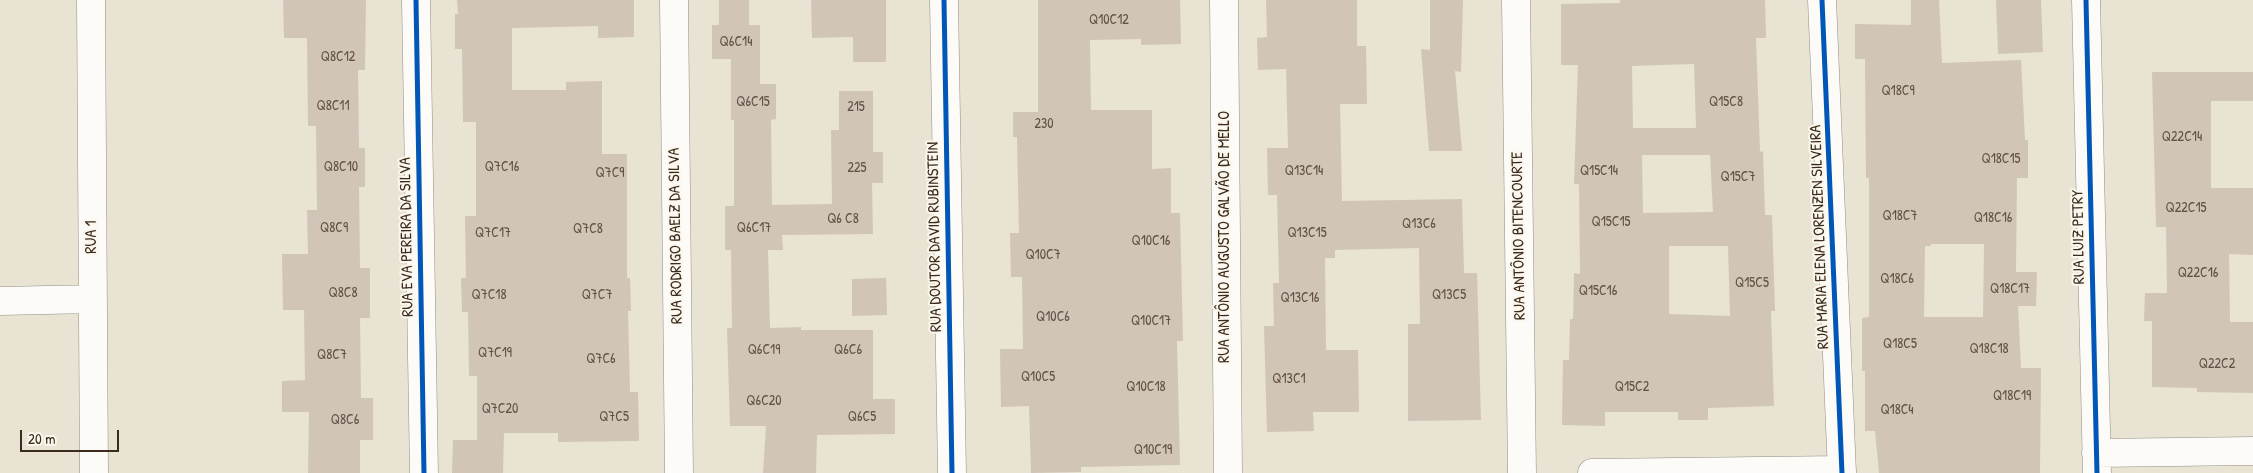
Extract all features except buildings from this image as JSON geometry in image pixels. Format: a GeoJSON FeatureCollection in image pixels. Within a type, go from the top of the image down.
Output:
{"type":"FeatureCollection","features":[{"type":"Feature","properties":{"kind":"street","name":"RUA 1"},"geometry":{"type":"LineString","coordinates":[[91,0],[94,473]]}},
{"type":"Feature","properties":{"kind":"street","name":"RUA EVA PEREIRA DA SILVA"},"geometry":{"type":"LineString","coordinates":[[416,0],[424,473]]}},
{"type":"Feature","properties":{"kind":"street","name":"RUA RODRIGO BAELZ DA SILVA"},"geometry":{"type":"LineString","coordinates":[[674,0],[679,473]]}},
{"type":"Feature","properties":{"kind":"street","name":"RUA DOUTOR DAVID RUBINSTEIN"},"geometry":{"type":"LineString","coordinates":[[944,0],[952,473]]}},
{"type":"Feature","properties":{"kind":"street","name":"RUA ANTÔNIO AUGUSTO GALVÃO DE MELLO"},"geometry":{"type":"LineString","coordinates":[[1224,0],[1228,473]]}},
{"type":"Feature","properties":{"kind":"street","name":"RUA ANTÔNIO BITENCOURTE"},"geometry":{"type":"LineString","coordinates":[[1516,0],[1522,473]]}},
{"type":"Feature","properties":{"kind":"street","name":"RUA MARIA ELENA LORENZEN SILVEIRA"},"geometry":{"type":"LineString","coordinates":[[1822,0],[1842,472]]}},
{"type":"Feature","properties":{"kind":"street","name":"RUA LUIZ PETRY"},"geometry":{"type":"LineString","coordinates":[[2086,0],[2097,463]]}},
{"type":"Feature","properties":{"kind":"street"},"geometry":{"type":"LineString","coordinates":[[0,302],[93,299]]}},
{"type":"Feature","properties":{"kind":"street"},"geometry":{"type":"LineString","coordinates":[[2097,463],[2253,451]]}},
{"type":"Feature","properties":{"kind":"street"},"geometry":{"type":"LineString","coordinates":[[1592,473],[1842,472]]}},
{"type":"Feature","properties":{"kind":"cycle path"},"geometry":{"type":"LineString","coordinates":[[416,0],[424,473]]}},
{"type":"Feature","properties":{"kind":"cycle path"},"geometry":{"type":"LineString","coordinates":[[944,0],[952,473]]}},
{"type":"Feature","properties":{"kind":"cycle path"},"geometry":{"type":"LineString","coordinates":[[1822,0],[1842,473]]}},
{"type":"Feature","properties":{"kind":"cycle path"},"geometry":{"type":"LineString","coordinates":[[2086,0],[2097,473]]}}]}
